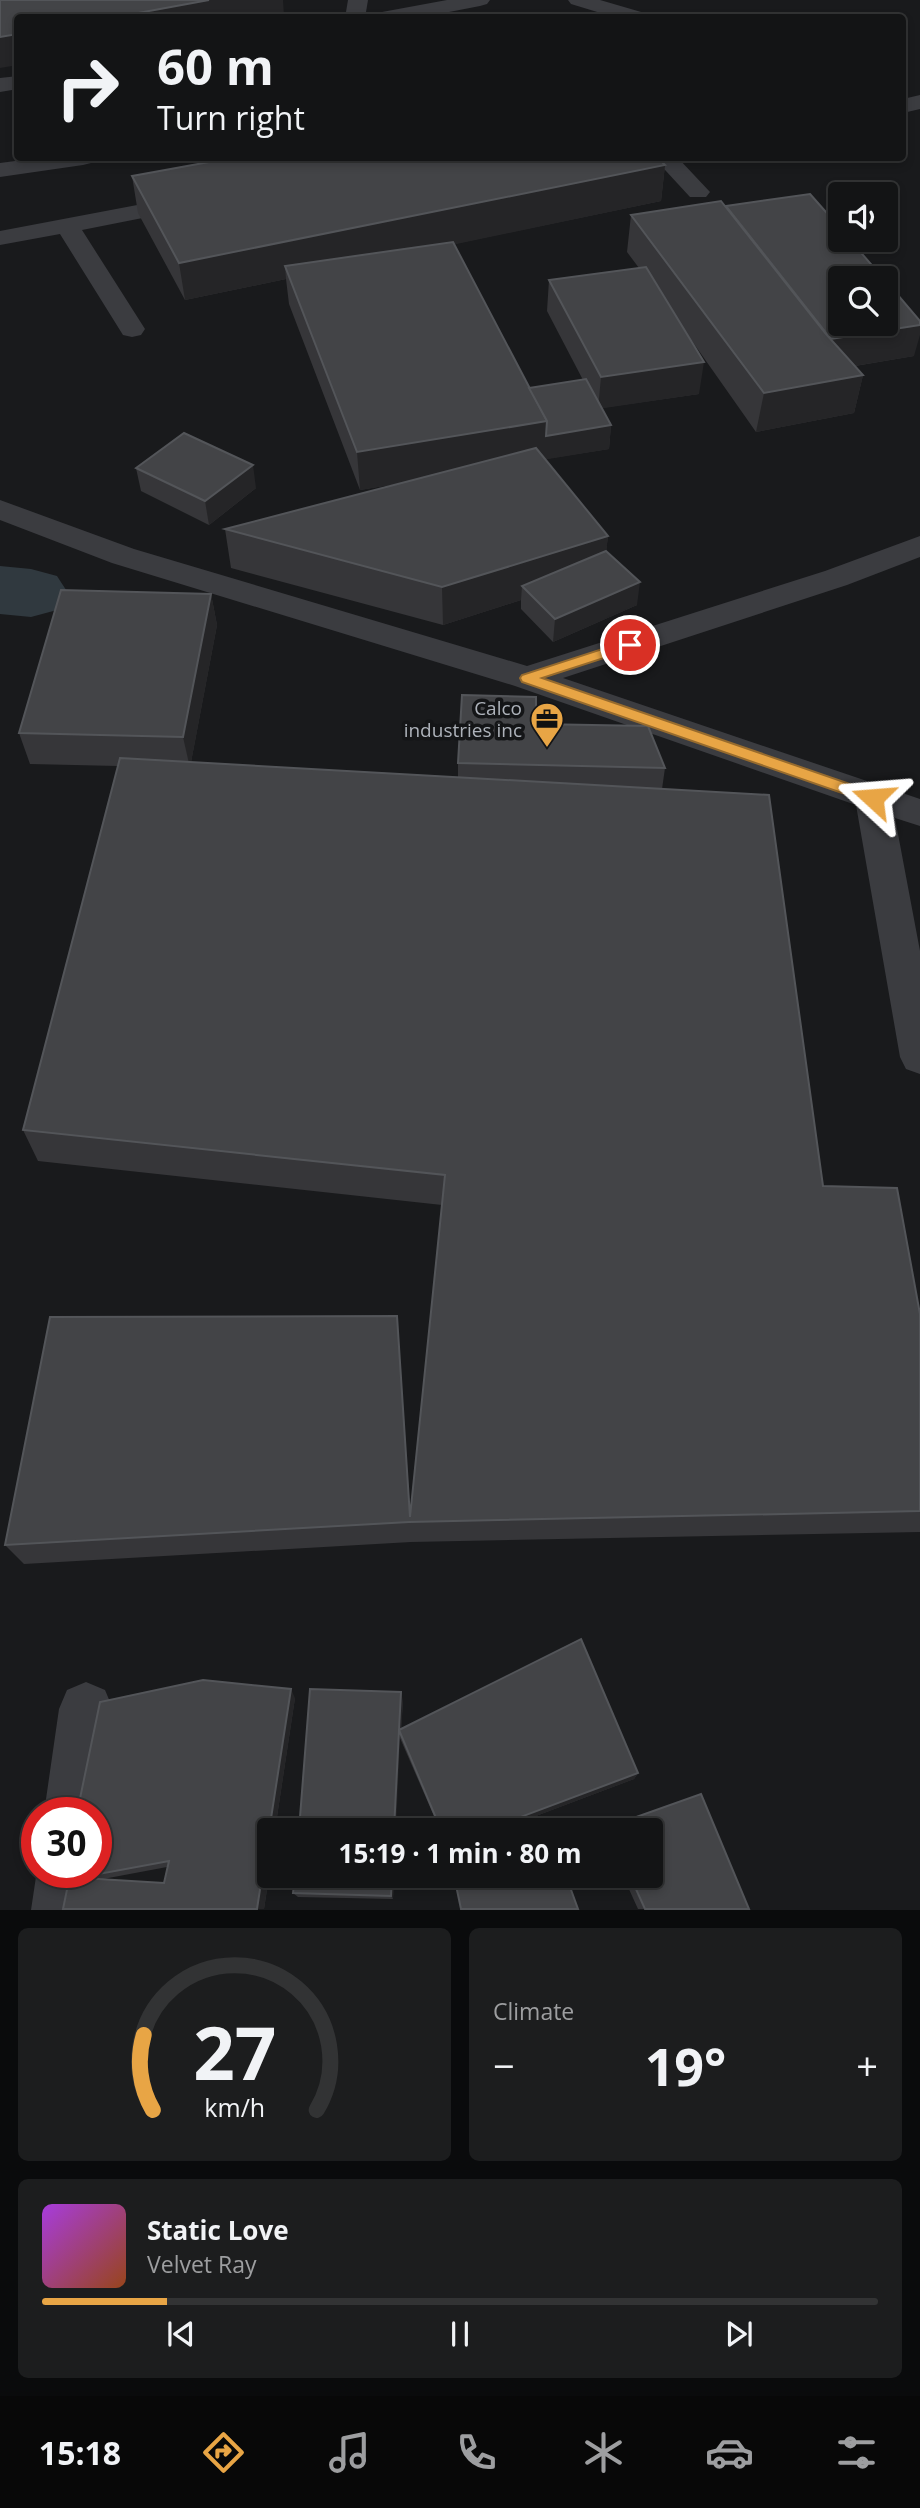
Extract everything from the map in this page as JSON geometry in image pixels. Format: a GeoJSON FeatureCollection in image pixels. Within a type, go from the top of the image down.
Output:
{"type":"FeatureCollection","features":[{"type":"Feature","properties":{"kind":"street"},"geometry":{"type":"LineString","coordinates":[[404,14],[480,0]]}},
{"type":"Feature","properties":{"kind":"street"},"geometry":{"type":"LineString","coordinates":[[578,0],[627,14]]}},
{"type":"Feature","properties":{"kind":"street"},"geometry":{"type":"LineString","coordinates":[[0,170],[62,161]]}},
{"type":"Feature","properties":{"kind":"street"},"geometry":{"type":"LineString","coordinates":[[668,161],[698,192]]}},
{"type":"Feature","properties":{"kind":"street"},"geometry":{"type":"LineString","coordinates":[[0,238],[215,197]]}},
{"type":"Feature","properties":{"kind":"street"},"geometry":{"type":"LineString","coordinates":[[67,226],[132,329]]}},
{"type":"Feature","properties":{"kind":"street"},"geometry":{"type":"LineString","coordinates":[[0,509],[122,556],[527,678],[920,813]]}},
{"type":"Feature","properties":{"kind":"street"},"geometry":{"type":"LineString","coordinates":[[527,678],[836,578],[920,547]]}},
{"type":"Feature","properties":{"kind":"street"},"geometry":{"type":"LineString","coordinates":[[873,798],[920,1057]]}},
{"type":"Feature","properties":{"kind":"street"},"geometry":{"type":"LineString","coordinates":[[74,1797],[86,1709]]}},
{"type":"Feature","properties":{"kind":"street"},"geometry":{"type":"LineString","coordinates":[[59,1909],[62,1888]]}},
{"type":"Feature","properties":{"kind":"building"},"geometry":{"type":"Polygon","coordinates":[[[0,0],[209,0],[133,14],[14,14],[14,35],[0,37],[0,0]]]}},
{"type":"Feature","properties":{"kind":"building"},"geometry":{"type":"Polygon","coordinates":[[[214,161],[661,161],[665,165],[179,263],[132,176],[214,161]]]}},
{"type":"Feature","properties":{"kind":"building"},"geometry":{"type":"Polygon","coordinates":[[[810,194],[828,214],[828,252],[860,252],[873,266],[828,266],[828,335],[726,206],[810,194]]]}},
{"type":"Feature","properties":{"kind":"building"},"geometry":{"type":"Polygon","coordinates":[[[721,201],[826,334],[863,375],[764,393],[631,215],[721,201]]]}},
{"type":"Feature","properties":{"kind":"building"},"geometry":{"type":"Polygon","coordinates":[[[453,242],[547,421],[357,452],[285,266],[453,242]]]}},
{"type":"Feature","properties":{"kind":"building"},"geometry":{"type":"Polygon","coordinates":[[[646,267],[704,362],[601,377],[549,280],[646,267]]]}},
{"type":"Feature","properties":{"kind":"building"},"geometry":{"type":"Polygon","coordinates":[[[898,295],[920,321],[920,325],[898,328],[898,295]]]}},
{"type":"Feature","properties":{"kind":"building"},"geometry":{"type":"Polygon","coordinates":[[[829,336],[850,336],[831,339],[829,336]]]}},
{"type":"Feature","properties":{"kind":"building"},"geometry":{"type":"Polygon","coordinates":[[[586,379],[611,425],[546,436],[547,421],[529,388],[586,379]]]}},
{"type":"Feature","properties":{"kind":"building"},"geometry":{"type":"Polygon","coordinates":[[[184,433],[253,465],[205,501],[136,468],[184,433]]]}},
{"type":"Feature","properties":{"kind":"building"},"geometry":{"type":"Polygon","coordinates":[[[536,448],[608,536],[442,587],[225,529],[536,448]]]}},
{"type":"Feature","properties":{"kind":"building"},"geometry":{"type":"Polygon","coordinates":[[[606,551],[640,582],[555,619],[522,586],[606,551]]]}},
{"type":"Feature","properties":{"kind":"building"},"geometry":{"type":"Polygon","coordinates":[[[61,590],[211,594],[183,737],[19,733],[61,590]]]}},
{"type":"Feature","properties":{"kind":"building"},"geometry":{"type":"Polygon","coordinates":[[[462,695],[536,697],[536,724],[648,726],[665,768],[458,763],[462,695]]]}},
{"type":"Feature","properties":{"kind":"building"},"geometry":{"type":"Polygon","coordinates":[[[120,758],[769,795],[823,1186],[897,1188],[920,1314],[920,1511],[409,1522],[5,1545],[50,1317],[397,1316],[410,1517],[445,1175],[23,1130],[120,758]]]}},
{"type":"Feature","properties":{"kind":"building"},"geometry":{"type":"Polygon","coordinates":[[[581,1639],[638,1773],[518,1818],[436,1818],[399,1730],[581,1639]]]}},
{"type":"Feature","properties":{"kind":"building"},"geometry":{"type":"Polygon","coordinates":[[[203,1680],[291,1689],[271,1818],[257,1818],[257,1888],[260,1888],[257,1909],[63,1909],[67,1888],[112,1888],[112,1880],[164,1883],[169,1861],[112,1871],[112,1797],[80,1797],[100,1702],[203,1680]]]}},
{"type":"Feature","properties":{"kind":"building"},"geometry":{"type":"Polygon","coordinates":[[[310,1689],[401,1692],[395,1818],[300,1818],[310,1689]]]}},
{"type":"Feature","properties":{"kind":"building"},"geometry":{"type":"Polygon","coordinates":[[[701,1794],[749,1909],[645,1909],[635,1888],[663,1888],[663,1818],[633,1818],[701,1794]]]}},
{"type":"Feature","properties":{"kind":"building"},"geometry":{"type":"Polygon","coordinates":[[[294,1888],[391,1888],[391,1896],[293,1893],[294,1888]]]}},
{"type":"Feature","properties":{"kind":"building"},"geometry":{"type":"Polygon","coordinates":[[[457,1888],[570,1888],[578,1909],[461,1909],[457,1888]]]}},
{"type":"Feature","properties":{"kind":"waterway"},"geometry":{"type":"LineString","coordinates":[[0,590],[31,593]]}},
{"type":"Feature","properties":{"kind":"place","name":"Calco industries inc"},"geometry":{"type":"Point","coordinates":[547,749]}},
{"type":"Feature","properties":{"kind":"route"},"geometry":{"type":"LineString","coordinates":[[630,645],[527,678],[873,798]]}}]}
